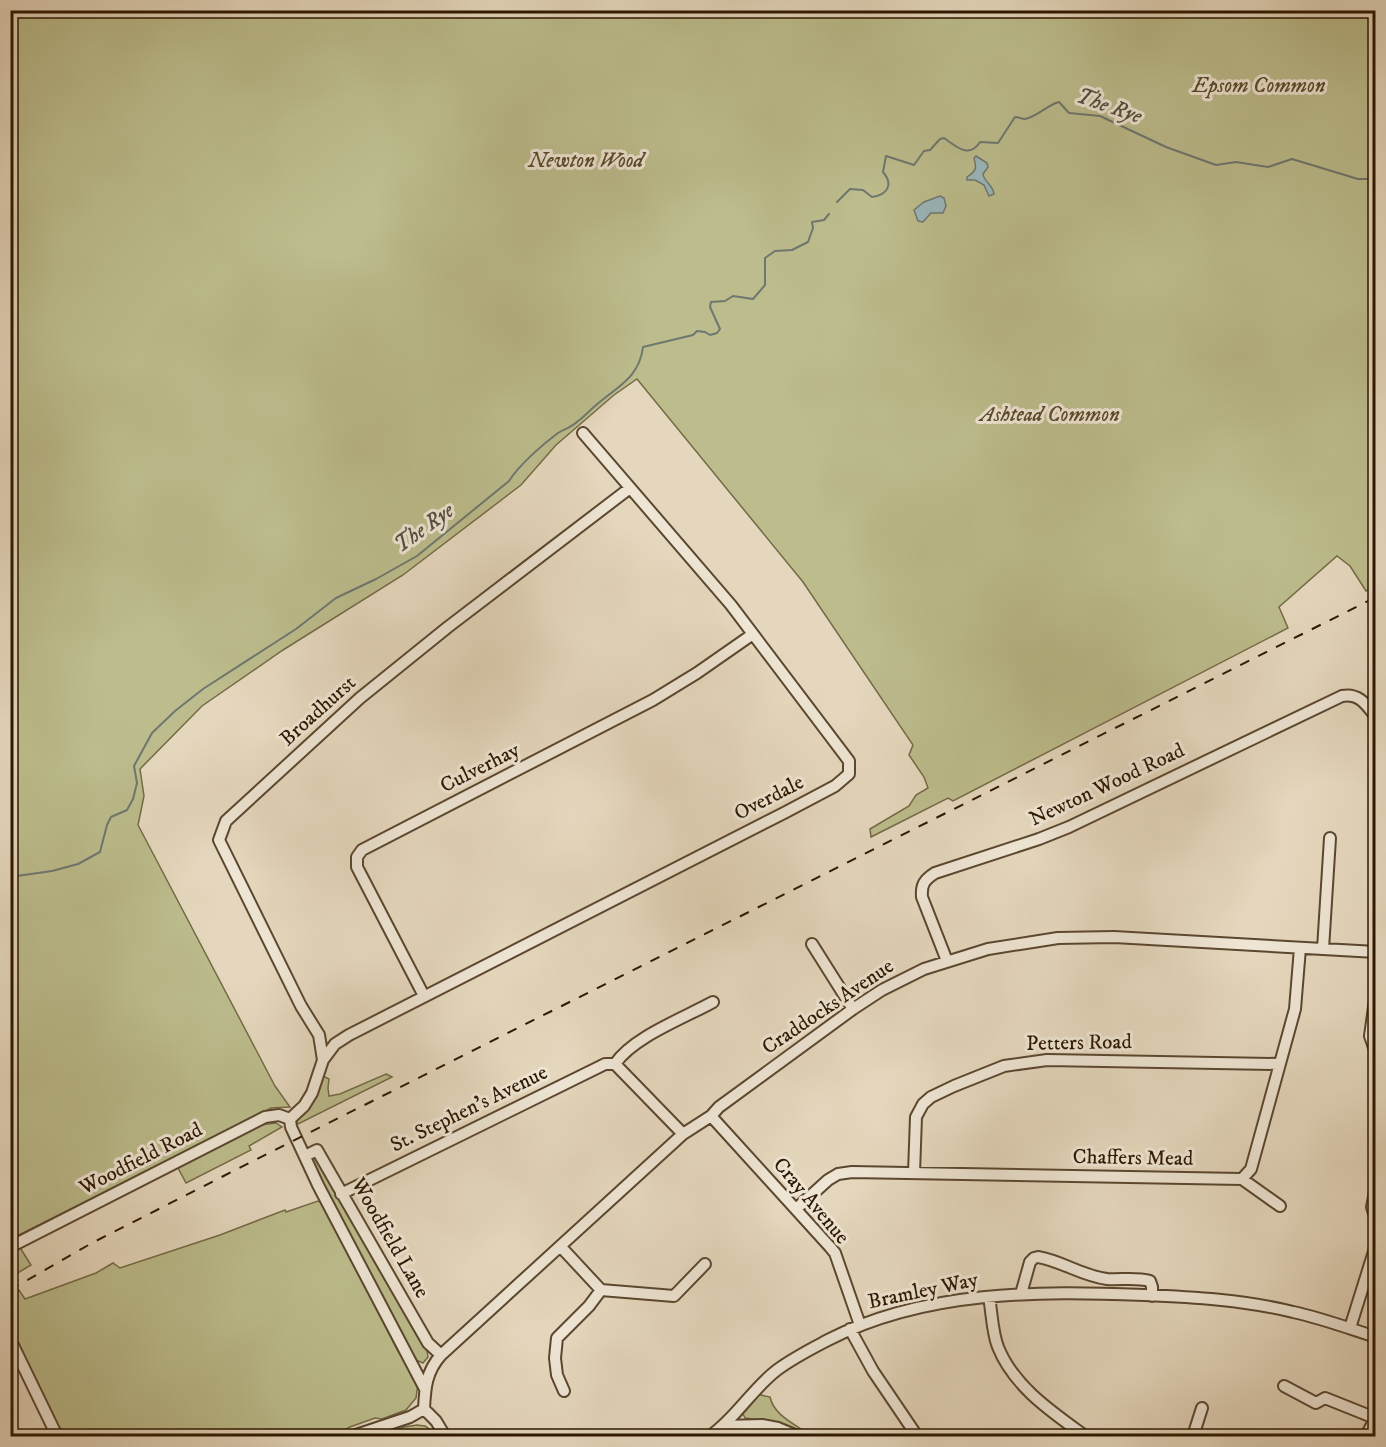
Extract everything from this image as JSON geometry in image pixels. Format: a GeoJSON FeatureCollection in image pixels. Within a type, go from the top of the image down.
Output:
{"type":"FeatureCollection","features":[{"type":"Feature","properties":{"kind":"street","name":"Overdale"},"geometry":{"type":"LineString","coordinates":[[322,1060],[340,1040],[784,813],[844,780],[849,774],[849,761],[753,634],[583,433]]}},
{"type":"Feature","properties":{"kind":"street","name":"Broadhurst"},"geometry":{"type":"LineString","coordinates":[[290,1119],[304,1106],[312,1093],[322,1060],[319,1035],[286,975],[219,840],[226,821],[360,698],[448,627],[630,488]]}},
{"type":"Feature","properties":{"kind":"street","name":"Culverhay"},"geometry":{"type":"LineString","coordinates":[[424,996],[357,867],[357,857],[362,850],[653,700],[753,634]]}},
{"type":"Feature","properties":{"kind":"street","name":"Newton Wood Road"},"geometry":{"type":"LineString","coordinates":[[947,961],[922,897],[921,887],[926,879],[935,873],[1069,827],[1342,696],[1351,694],[1360,698],[1376,717]]}},
{"type":"Feature","properties":{"kind":"street"},"geometry":{"type":"LineString","coordinates":[[1323,949],[1329,838]]}},
{"type":"Feature","properties":{"kind":"street","name":"Craddocks Avenue"},"geometry":{"type":"LineString","coordinates":[[425,1389],[430,1369],[441,1355],[682,1134],[711,1116],[719,1107],[853,1009],[911,975],[988,949],[1019,943],[1082,937],[1148,938],[1376,952]]}},
{"type":"Feature","properties":{"kind":"street"},"geometry":{"type":"LineString","coordinates":[[812,944],[853,1009]]}},
{"type":"Feature","properties":{"kind":"street"},"geometry":{"type":"LineString","coordinates":[[1280,1206],[1242,1179],[1251,1169],[1295,1009],[1300,948]]}},
{"type":"Feature","properties":{"kind":"street"},"geometry":{"type":"LineString","coordinates":[[1376,993],[1370,1036],[1376,1053]]}},
{"type":"Feature","properties":{"kind":"street","name":"St. Stephen's Avenue"},"geometry":{"type":"LineString","coordinates":[[341,1194],[597,1068],[615,1065],[621,1055],[638,1042],[713,1002]]}},
{"type":"Feature","properties":{"kind":"street"},"geometry":{"type":"LineString","coordinates":[[319,1035],[340,1040]]}},
{"type":"Feature","properties":{"kind":"street","name":"Petters Road"},"geometry":{"type":"LineString","coordinates":[[914,1173],[916,1117],[923,1104],[931,1097],[954,1086],[1004,1066],[1047,1060],[1279,1064]]}},
{"type":"Feature","properties":{"kind":"street"},"geometry":{"type":"LineString","coordinates":[[615,1065],[682,1134]]}},
{"type":"Feature","properties":{"kind":"street","name":"Woodfield Road"},"geometry":{"type":"LineString","coordinates":[[10,1247],[265,1118],[279,1114],[290,1119]]}},
{"type":"Feature","properties":{"kind":"street","name":"Cray Avenue"},"geometry":{"type":"LineString","coordinates":[[711,1116],[835,1253],[855,1327],[873,1371],[916,1437]]}},
{"type":"Feature","properties":{"kind":"street","name":"Woodfield Lane"},"geometry":{"type":"LineString","coordinates":[[290,1119],[291,1127],[305,1156],[425,1389]]}},
{"type":"Feature","properties":{"kind":"street","name":"Woodfield Lane"},"geometry":{"type":"LineString","coordinates":[[305,1156],[317,1150],[428,1342],[441,1355]]}},
{"type":"Feature","properties":{"kind":"street","name":"Chaffers Mead"},"geometry":{"type":"LineString","coordinates":[[796,1209],[828,1180],[838,1174],[852,1172],[1242,1179]]}},
{"type":"Feature","properties":{"kind":"street"},"geometry":{"type":"LineString","coordinates":[[1376,1187],[1372,1207],[1376,1220]]}},
{"type":"Feature","properties":{"kind":"street"},"geometry":{"type":"LineString","coordinates":[[1350,1328],[1376,1245]]}},
{"type":"Feature","properties":{"kind":"street"},"geometry":{"type":"LineString","coordinates":[[561,1247],[601,1290],[674,1296],[705,1264]]}},
{"type":"Feature","properties":{"kind":"street"},"geometry":{"type":"LineString","coordinates":[[1021,1294],[1030,1263],[1038,1257],[1079,1272],[1107,1279],[1150,1281],[1152,1296]]}},
{"type":"Feature","properties":{"kind":"street"},"geometry":{"type":"LineString","coordinates":[[564,1391],[556,1375],[557,1338],[589,1306],[601,1290]]}},
{"type":"Feature","properties":{"kind":"street","name":"Bramley Way"},"geometry":{"type":"LineString","coordinates":[[710,1437],[724,1426],[742,1404],[777,1370],[802,1354],[855,1327],[922,1307],[1021,1294],[1085,1292],[1190,1297],[1292,1311],[1376,1337]]}},
{"type":"Feature","properties":{"kind":"street"},"geometry":{"type":"LineString","coordinates":[[990,1297],[997,1345],[1011,1370],[1037,1400],[1085,1437]]}},
{"type":"Feature","properties":{"kind":"street"},"geometry":{"type":"LineString","coordinates":[[10,1340],[14,1356],[57,1437]]}},
{"type":"Feature","properties":{"kind":"street"},"geometry":{"type":"LineString","coordinates":[[411,1362],[430,1369]]}},
{"type":"Feature","properties":{"kind":"street"},"geometry":{"type":"LineString","coordinates":[[1284,1386],[1316,1403],[1325,1398],[1375,1417],[1366,1437]]}},
{"type":"Feature","properties":{"kind":"street"},"geometry":{"type":"LineString","coordinates":[[425,1389],[424,1409],[436,1421],[445,1437]]}},
{"type":"Feature","properties":{"kind":"street"},"geometry":{"type":"LineString","coordinates":[[1193,1437],[1202,1408]]}},
{"type":"Feature","properties":{"kind":"street"},"geometry":{"type":"LineString","coordinates":[[353,1437],[410,1417],[424,1409]]}},
{"type":"Feature","properties":{"kind":"street"},"geometry":{"type":"LineString","coordinates":[[724,1426],[762,1425],[778,1428],[797,1437]]}},
{"type":"Feature","properties":{"kind":"green space","name":"Ashtead Common"},"geometry":{"type":"Polygon","coordinates":[[[11,11],[1375,11],[1375,588],[1366,591],[1350,566],[1337,556],[1279,607],[1288,628],[953,801],[948,798],[871,837],[870,829],[909,806],[916,795],[928,788],[924,777],[909,755],[913,745],[803,582],[637,379],[614,395],[556,445],[521,485],[403,575],[283,650],[202,706],[140,769],[144,796],[138,825],[275,1086],[290,1107],[271,1108],[11,1239],[11,11]]]}},
{"type":"Feature","properties":{"kind":"green space"},"geometry":{"type":"Polygon","coordinates":[[[386,1074],[392,1077],[298,1124],[295,1118],[323,1076],[329,1079],[329,1096],[340,1094],[386,1074]]]}},
{"type":"Feature","properties":{"kind":"green space"},"geometry":{"type":"Polygon","coordinates":[[[276,1123],[282,1127],[249,1146],[251,1150],[186,1183],[177,1166],[260,1125],[276,1123]]]}},
{"type":"Feature","properties":{"kind":"green space"},"geometry":{"type":"Polygon","coordinates":[[[315,1157],[318,1158],[427,1351],[428,1357],[423,1363],[416,1360],[410,1350],[311,1162],[315,1157]]]}},
{"type":"Feature","properties":{"kind":"green space"},"geometry":{"type":"Polygon","coordinates":[[[318,1201],[324,1205],[398,1351],[414,1373],[418,1384],[416,1398],[406,1410],[350,1427],[334,1436],[61,1436],[11,1332],[11,1296],[19,1290],[25,1299],[96,1273],[113,1263],[120,1268],[220,1235],[285,1210],[286,1212],[318,1201]]]}},
{"type":"Feature","properties":{"kind":"green space"},"geometry":{"type":"Polygon","coordinates":[[[19,1246],[31,1265],[11,1277],[11,1250],[19,1246]]]}},
{"type":"Feature","properties":{"kind":"green space"},"geometry":{"type":"Polygon","coordinates":[[[757,1394],[770,1397],[780,1414],[807,1433],[776,1422],[745,1418],[744,1408],[757,1394]]]}},
{"type":"Feature","properties":{"kind":"green space"},"geometry":{"type":"Polygon","coordinates":[[[425,1426],[439,1436],[379,1436],[404,1427],[425,1426]]]}},
{"type":"Feature","properties":{"kind":"water"},"geometry":{"type":"Polygon","coordinates":[[[976,156],[987,163],[988,167],[983,174],[994,194],[989,196],[984,185],[975,180],[967,180],[975,169],[974,158],[976,156]]]}},
{"type":"Feature","properties":{"kind":"water"},"geometry":{"type":"Polygon","coordinates":[[[940,196],[944,198],[946,206],[943,213],[931,213],[923,222],[918,221],[914,210],[924,202],[940,196]]]}},
{"type":"Feature","properties":{"kind":"waterway","name":"The Rye"},"geometry":{"type":"LineString","coordinates":[[837,202],[850,189],[863,190],[872,197],[885,192],[888,185],[883,172],[886,156],[914,165],[924,151],[930,150],[940,139],[944,138],[958,148],[967,151],[972,150],[980,142],[998,143],[1015,117],[1029,118],[1059,102],[1069,113],[1100,116],[1166,147],[1216,165],[1236,162],[1268,167],[1292,159],[1358,179],[1376,179]]}},
{"type":"Feature","properties":{"kind":"waterway","name":"The Rye"},"geometry":{"type":"LineString","coordinates":[[10,877],[52,871],[78,864],[100,852],[111,817],[127,810],[133,799],[137,783],[134,766],[152,733],[175,711],[203,689],[296,629],[336,598],[417,556],[509,481],[545,443],[576,423],[632,375],[641,358],[643,347],[693,335],[697,331],[710,335],[717,333],[720,329],[710,307],[711,302],[725,301],[733,296],[753,299],[765,285],[765,258],[775,251],[792,250],[808,242],[813,228],[812,222],[824,220],[829,214]]}},
{"type":"Feature","properties":{"kind":"railway"},"geometry":{"type":"LineString","coordinates":[[10,1290],[92,1243],[257,1159],[1376,597]]}},
{"type":"Feature","properties":{"kind":"park label","name":"Epsom Common"},"geometry":{"type":"Point","coordinates":[1259,86]}},
{"type":"Feature","properties":{"kind":"park label","name":"Newton Wood"},"geometry":{"type":"Point","coordinates":[586,161]}}]}
